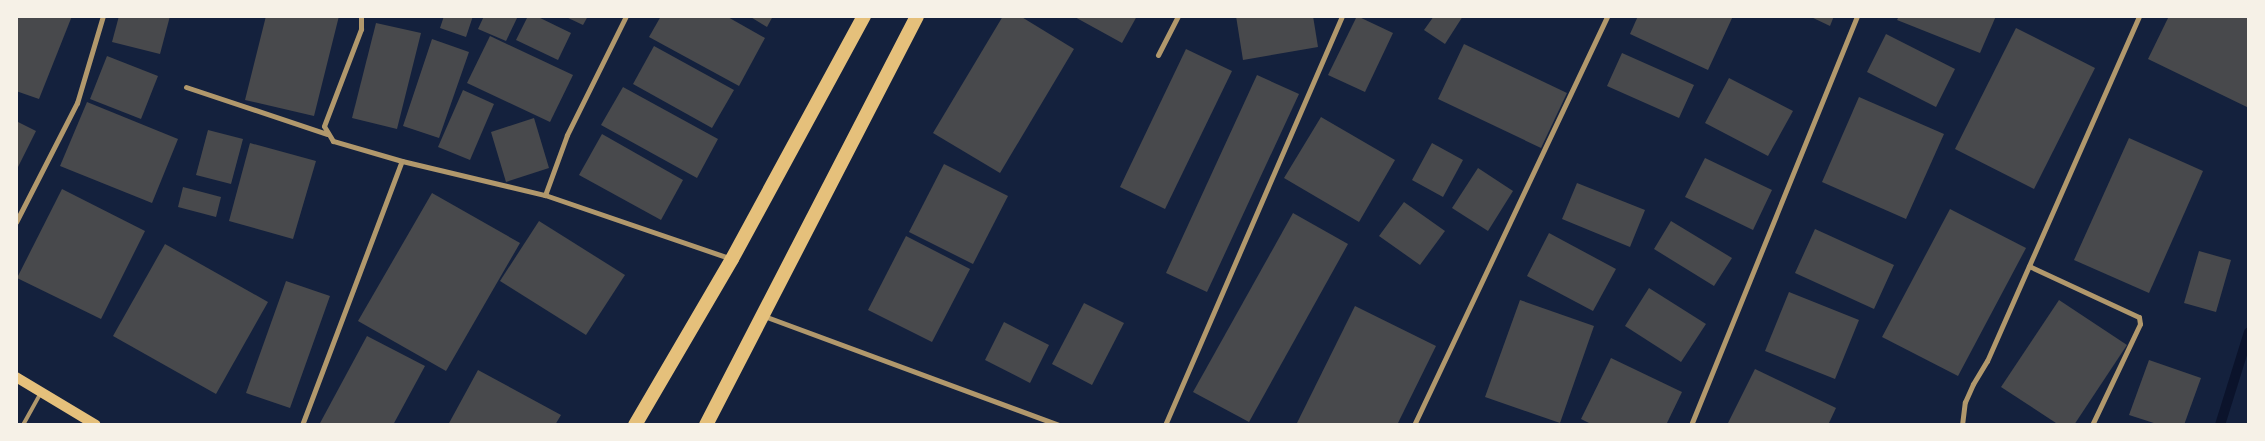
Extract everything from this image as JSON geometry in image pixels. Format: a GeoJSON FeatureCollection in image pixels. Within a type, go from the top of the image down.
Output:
{"type":"FeatureCollection","features":[{"type":"Feature","properties":{"kind":"highway"},"geometry":{"type":"LineString","coordinates":[[634,425],[732,259],[864,16]]}},
{"type":"Feature","properties":{"kind":"highway"},"geometry":{"type":"LineString","coordinates":[[706,425],[761,315],[917,16]]}},
{"type":"Feature","properties":{"kind":"main road"},"geometry":{"type":"LineString","coordinates":[[16,377],[96,425]]}},
{"type":"Feature","properties":{"kind":"street"},"geometry":{"type":"LineString","coordinates":[[16,222],[77,103],[103,16]]}},
{"type":"Feature","properties":{"kind":"street"},"geometry":{"type":"LineString","coordinates":[[361,16],[361,29],[324,126],[327,134],[333,141],[402,161],[545,195],[732,259]]}},
{"type":"Feature","properties":{"kind":"street"},"geometry":{"type":"LineString","coordinates":[[545,195],[567,135],[626,16]]}},
{"type":"Feature","properties":{"kind":"street"},"geometry":{"type":"LineString","coordinates":[[1158,55],[1178,16]]}},
{"type":"Feature","properties":{"kind":"street"},"geometry":{"type":"LineString","coordinates":[[1165,425],[1342,16]]}},
{"type":"Feature","properties":{"kind":"street"},"geometry":{"type":"LineString","coordinates":[[1414,425],[1607,16]]}},
{"type":"Feature","properties":{"kind":"street"},"geometry":{"type":"LineString","coordinates":[[1691,425],[1857,16]]}},
{"type":"Feature","properties":{"kind":"street"},"geometry":{"type":"LineString","coordinates":[[1962,425],[1965,402],[1987,361],[2139,16]]}},
{"type":"Feature","properties":{"kind":"street"},"geometry":{"type":"LineString","coordinates":[[186,86],[327,134]]}},
{"type":"Feature","properties":{"kind":"street"},"geometry":{"type":"LineString","coordinates":[[302,425],[402,161]]}},
{"type":"Feature","properties":{"kind":"street"},"geometry":{"type":"LineString","coordinates":[[2028,266],[2139,317],[2140,324],[2092,425]]}},
{"type":"Feature","properties":{"kind":"street"},"geometry":{"type":"LineString","coordinates":[[761,315],[1060,425]]}},
{"type":"Feature","properties":{"kind":"lane"},"geometry":{"type":"LineString","coordinates":[[23,425],[41,392]]}},
{"type":"Feature","properties":{"kind":"building"},"geometry":{"type":"Polygon","coordinates":[[[16,16],[72,16],[39,99],[16,91],[16,16]]]}},
{"type":"Feature","properties":{"kind":"building"},"geometry":{"type":"Polygon","coordinates":[[[119,16],[170,16],[160,54],[112,42],[119,16]]]}},
{"type":"Feature","properties":{"kind":"building"},"geometry":{"type":"Polygon","coordinates":[[[266,16],[339,16],[314,116],[245,100],[266,16]]]}},
{"type":"Feature","properties":{"kind":"building"},"geometry":{"type":"Polygon","coordinates":[[[444,16],[473,16],[466,37],[440,28],[444,16]]]}},
{"type":"Feature","properties":{"kind":"building"},"geometry":{"type":"Polygon","coordinates":[[[484,16],[518,16],[506,41],[478,29],[484,16]]]}},
{"type":"Feature","properties":{"kind":"building"},"geometry":{"type":"Polygon","coordinates":[[[528,16],[536,16],[571,33],[558,60],[516,40],[528,16]]]}},
{"type":"Feature","properties":{"kind":"building"},"geometry":{"type":"Polygon","coordinates":[[[564,16],[588,16],[583,25],[564,16]]]}},
{"type":"Feature","properties":{"kind":"building"},"geometry":{"type":"Polygon","coordinates":[[[661,16],[726,16],[765,38],[739,86],[649,37],[661,16]]]}},
{"type":"Feature","properties":{"kind":"building"},"geometry":{"type":"Polygon","coordinates":[[[749,16],[773,16],[767,27],[749,16]]]}},
{"type":"Feature","properties":{"kind":"building"},"geometry":{"type":"Polygon","coordinates":[[[1003,16],[1020,16],[1074,49],[1000,173],[933,133],[1003,16]]]}},
{"type":"Feature","properties":{"kind":"building"},"geometry":{"type":"Polygon","coordinates":[[[1073,16],[1137,16],[1122,43],[1073,16]]]}},
{"type":"Feature","properties":{"kind":"building"},"geometry":{"type":"Polygon","coordinates":[[[1236,16],[1313,16],[1318,47],[1243,60],[1236,16]]]}},
{"type":"Feature","properties":{"kind":"building"},"geometry":{"type":"Polygon","coordinates":[[[1357,16],[1393,33],[1365,92],[1328,75],[1357,16]]]}},
{"type":"Feature","properties":{"kind":"building"},"geometry":{"type":"Polygon","coordinates":[[[1434,16],[1463,16],[1445,44],[1424,30],[1434,16]]]}},
{"type":"Feature","properties":{"kind":"building"},"geometry":{"type":"Polygon","coordinates":[[[1638,16],[1733,16],[1708,70],[1630,34],[1638,16]]]}},
{"type":"Feature","properties":{"kind":"building"},"geometry":{"type":"Polygon","coordinates":[[[1809,16],[1834,16],[1830,26],[1809,16]]]}},
{"type":"Feature","properties":{"kind":"building"},"geometry":{"type":"Polygon","coordinates":[[[1899,16],[1996,16],[1980,53],[1897,20],[1899,16]]]}},
{"type":"Feature","properties":{"kind":"building"},"geometry":{"type":"Polygon","coordinates":[[[2169,16],[2249,16],[2249,108],[2148,59],[2169,16]]]}},
{"type":"Feature","properties":{"kind":"building"},"geometry":{"type":"Polygon","coordinates":[[[376,23],[421,33],[397,129],[352,118],[376,23]]]}},
{"type":"Feature","properties":{"kind":"building"},"geometry":{"type":"Polygon","coordinates":[[[2016,28],[2095,68],[2034,189],[1955,149],[2016,28]]]}},
{"type":"Feature","properties":{"kind":"building"},"geometry":{"type":"Polygon","coordinates":[[[1886,34],[1955,69],[1936,107],[1867,72],[1886,34]]]}},
{"type":"Feature","properties":{"kind":"building"},"geometry":{"type":"Polygon","coordinates":[[[490,36],[573,75],[550,122],[467,83],[490,36]]]}},
{"type":"Feature","properties":{"kind":"building"},"geometry":{"type":"Polygon","coordinates":[[[432,39],[469,52],[439,138],[403,126],[432,39]]]}},
{"type":"Feature","properties":{"kind":"building"},"geometry":{"type":"Polygon","coordinates":[[[1464,44],[1567,93],[1541,148],[1438,99],[1464,44]]]}},
{"type":"Feature","properties":{"kind":"building"},"geometry":{"type":"Polygon","coordinates":[[[654,46],[734,90],[712,128],[633,84],[654,46]]]}},
{"type":"Feature","properties":{"kind":"building"},"geometry":{"type":"Polygon","coordinates":[[[1186,49],[1232,71],[1165,209],[1120,187],[1186,49]]]}},
{"type":"Feature","properties":{"kind":"building"},"geometry":{"type":"Polygon","coordinates":[[[1622,53],[1694,85],[1679,118],[1607,86],[1622,53]]]}},
{"type":"Feature","properties":{"kind":"building"},"geometry":{"type":"Polygon","coordinates":[[[107,56],[158,76],[141,119],[90,99],[107,56]]]}},
{"type":"Feature","properties":{"kind":"building"},"geometry":{"type":"Polygon","coordinates":[[[1257,75],[1299,94],[1207,292],[1166,273],[1257,75]]]}},
{"type":"Feature","properties":{"kind":"building"},"geometry":{"type":"Polygon","coordinates":[[[1729,78],[1793,111],[1768,156],[1705,123],[1729,78]]]}},
{"type":"Feature","properties":{"kind":"building"},"geometry":{"type":"Polygon","coordinates":[[[623,87],[718,139],[697,178],[601,125],[623,87]]]}},
{"type":"Feature","properties":{"kind":"building"},"geometry":{"type":"Polygon","coordinates":[[[463,90],[494,104],[470,160],[438,147],[463,90]]]}},
{"type":"Feature","properties":{"kind":"building"},"geometry":{"type":"Polygon","coordinates":[[[1859,97],[1944,134],[1906,219],[1822,182],[1859,97]]]}},
{"type":"Feature","properties":{"kind":"building"},"geometry":{"type":"Polygon","coordinates":[[[87,102],[178,139],[152,203],[60,166],[87,102]]]}},
{"type":"Feature","properties":{"kind":"building"},"geometry":{"type":"Polygon","coordinates":[[[1321,117],[1395,160],[1359,222],[1284,178],[1321,117]]]}},
{"type":"Feature","properties":{"kind":"building"},"geometry":{"type":"Polygon","coordinates":[[[534,118],[549,168],[506,182],[491,132],[534,118]]]}},
{"type":"Feature","properties":{"kind":"building"},"geometry":{"type":"Polygon","coordinates":[[[16,121],[36,131],[16,171],[16,121]]]}},
{"type":"Feature","properties":{"kind":"building"},"geometry":{"type":"Polygon","coordinates":[[[208,130],[243,139],[231,184],[196,175],[208,130]]]}},
{"type":"Feature","properties":{"kind":"building"},"geometry":{"type":"Polygon","coordinates":[[[602,134],[683,180],[661,220],[579,175],[602,134]]]}},
{"type":"Feature","properties":{"kind":"building"},"geometry":{"type":"Polygon","coordinates":[[[2129,138],[2203,171],[2149,293],[2074,260],[2129,138]]]}},
{"type":"Feature","properties":{"kind":"building"},"geometry":{"type":"Polygon","coordinates":[[[250,143],[316,161],[293,239],[229,221],[250,143]]]}},
{"type":"Feature","properties":{"kind":"building"},"geometry":{"type":"Polygon","coordinates":[[[1432,143],[1463,160],[1443,197],[1412,180],[1432,143]]]}},
{"type":"Feature","properties":{"kind":"building"},"geometry":{"type":"Polygon","coordinates":[[[1705,158],[1772,190],[1753,230],[1685,197],[1705,158]]]}},
{"type":"Feature","properties":{"kind":"building"},"geometry":{"type":"Polygon","coordinates":[[[944,164],[1008,196],[973,264],[909,232],[944,164]]]}},
{"type":"Feature","properties":{"kind":"building"},"geometry":{"type":"Polygon","coordinates":[[[1478,168],[1513,191],[1488,231],[1452,208],[1478,168]]]}},
{"type":"Feature","properties":{"kind":"building"},"geometry":{"type":"Polygon","coordinates":[[[1577,183],[1645,210],[1630,247],[1562,219],[1577,183]]]}},
{"type":"Feature","properties":{"kind":"building"},"geometry":{"type":"Polygon","coordinates":[[[183,187],[221,197],[216,217],[178,207],[183,187]]]}},
{"type":"Feature","properties":{"kind":"building"},"geometry":{"type":"Polygon","coordinates":[[[62,189],[145,231],[101,319],[17,278],[62,189]]]}},
{"type":"Feature","properties":{"kind":"building"},"geometry":{"type":"Polygon","coordinates":[[[432,193],[520,243],[446,371],[358,321],[432,193]]]}},
{"type":"Feature","properties":{"kind":"building"},"geometry":{"type":"Polygon","coordinates":[[[1404,202],[1445,231],[1420,265],[1379,236],[1404,202]]]}},
{"type":"Feature","properties":{"kind":"building"},"geometry":{"type":"Polygon","coordinates":[[[1950,209],[2026,248],[1958,376],[1882,337],[1950,209]]]}},
{"type":"Feature","properties":{"kind":"building"},"geometry":{"type":"Polygon","coordinates":[[[1293,213],[1348,244],[1249,422],[1193,392],[1293,213]]]}},
{"type":"Feature","properties":{"kind":"building"},"geometry":{"type":"Polygon","coordinates":[[[539,221],[625,275],[586,335],[500,281],[539,221]]]}},
{"type":"Feature","properties":{"kind":"building"},"geometry":{"type":"Polygon","coordinates":[[[1671,221],[1732,258],[1714,286],[1654,249],[1671,221]]]}},
{"type":"Feature","properties":{"kind":"building"},"geometry":{"type":"Polygon","coordinates":[[[1815,229],[1894,265],[1874,309],[1795,273],[1815,229]]]}},
{"type":"Feature","properties":{"kind":"building"},"geometry":{"type":"Polygon","coordinates":[[[1549,233],[1616,269],[1593,311],[1527,276],[1549,233]]]}},
{"type":"Feature","properties":{"kind":"building"},"geometry":{"type":"Polygon","coordinates":[[[906,236],[970,269],[932,342],[868,310],[906,236]]]}},
{"type":"Feature","properties":{"kind":"building"},"geometry":{"type":"Polygon","coordinates":[[[165,244],[268,302],[216,394],[113,336],[165,244]]]}},
{"type":"Feature","properties":{"kind":"building"},"geometry":{"type":"Polygon","coordinates":[[[2199,251],[2231,260],[2216,312],[2184,303],[2199,251]]]}},
{"type":"Feature","properties":{"kind":"building"},"geometry":{"type":"Polygon","coordinates":[[[286,281],[330,296],[290,408],[246,393],[286,281]]]}},
{"type":"Feature","properties":{"kind":"building"},"geometry":{"type":"Polygon","coordinates":[[[1649,288],[1706,324],[1681,362],[1625,326],[1649,288]]]}},
{"type":"Feature","properties":{"kind":"building"},"geometry":{"type":"Polygon","coordinates":[[[1789,292],[1859,320],[1835,379],[1765,351],[1789,292]]]}},
{"type":"Feature","properties":{"kind":"building"},"geometry":{"type":"Polygon","coordinates":[[[1520,300],[1594,326],[1560,423],[1485,397],[1520,300]]]}},
{"type":"Feature","properties":{"kind":"building"},"geometry":{"type":"Polygon","coordinates":[[[2059,300],[2127,345],[2074,425],[2059,425],[2001,387],[2059,300]]]}},
{"type":"Feature","properties":{"kind":"building"},"geometry":{"type":"Polygon","coordinates":[[[1084,303],[1124,323],[1092,385],[1052,364],[1084,303]]]}},
{"type":"Feature","properties":{"kind":"building"},"geometry":{"type":"Polygon","coordinates":[[[1355,306],[1436,346],[1397,425],[1296,425],[1355,306]]]}},
{"type":"Feature","properties":{"kind":"building"},"geometry":{"type":"Polygon","coordinates":[[[1004,322],[1049,345],[1030,383],[985,360],[1004,322]]]}},
{"type":"Feature","properties":{"kind":"building"},"geometry":{"type":"Polygon","coordinates":[[[367,336],[425,366],[393,425],[319,425],[367,336]]]}},
{"type":"Feature","properties":{"kind":"building"},"geometry":{"type":"Polygon","coordinates":[[[1611,358],[1682,392],[1666,425],[1593,425],[1581,419],[1611,358]]]}},
{"type":"Feature","properties":{"kind":"building"},"geometry":{"type":"Polygon","coordinates":[[[2149,360],[2201,378],[2184,425],[2160,425],[2129,415],[2149,360]]]}},
{"type":"Feature","properties":{"kind":"building"},"geometry":{"type":"Polygon","coordinates":[[[1755,369],[1836,408],[1828,425],[1727,425],[1755,369]]]}},
{"type":"Feature","properties":{"kind":"building"},"geometry":{"type":"Polygon","coordinates":[[[478,370],[561,415],[555,425],[448,425],[478,370]]]}},
{"type":"Feature","properties":{"kind":"waterway"},"geometry":{"type":"LineString","coordinates":[[2220,425],[2249,332]]}}]}
